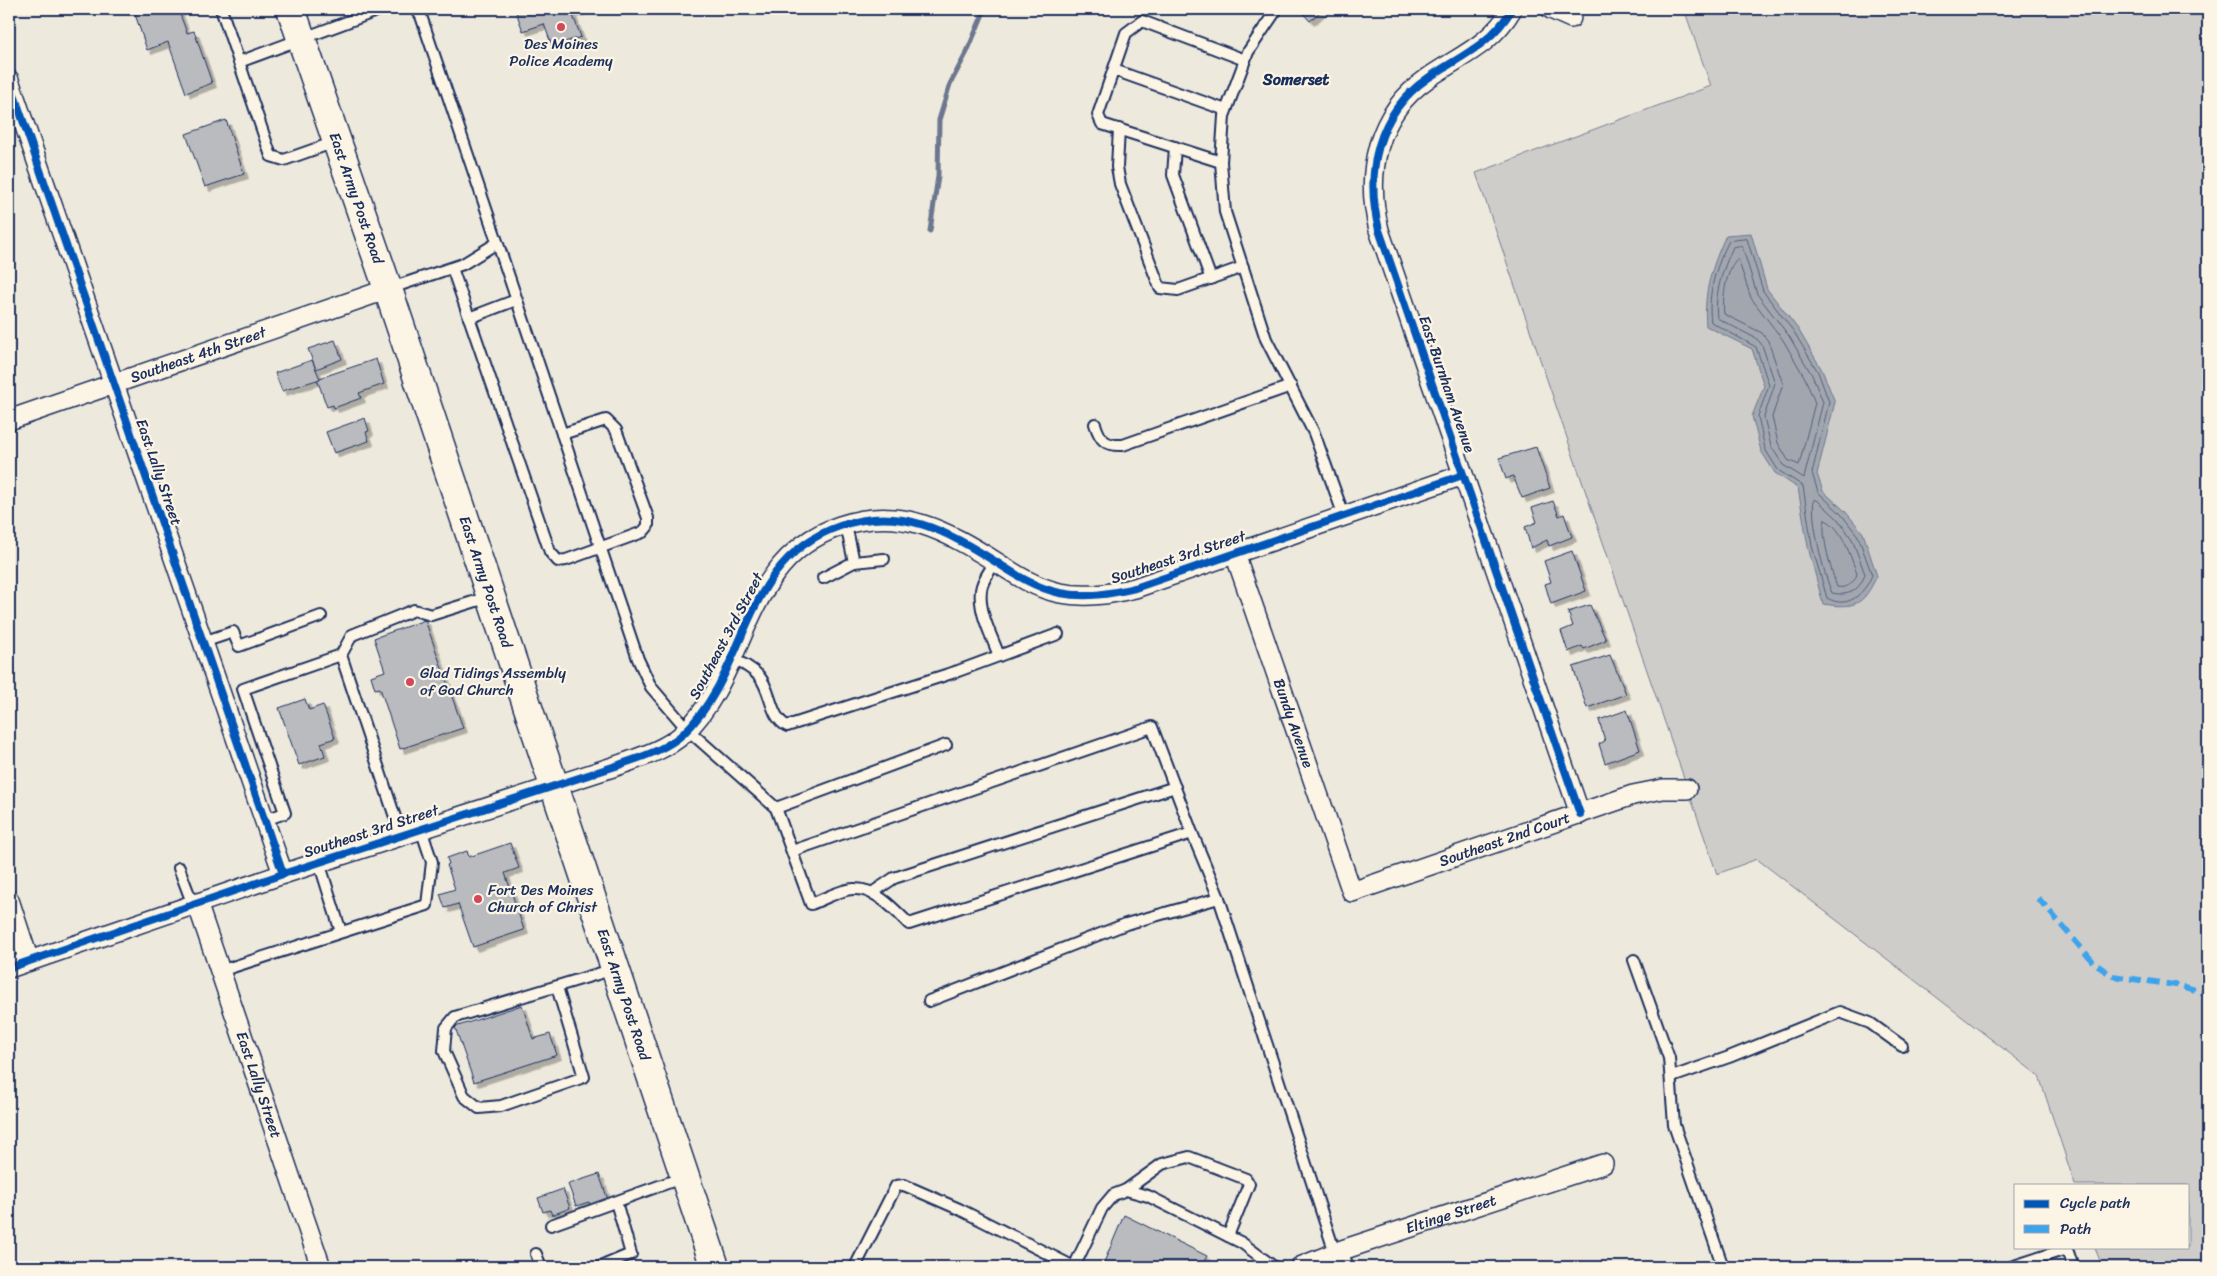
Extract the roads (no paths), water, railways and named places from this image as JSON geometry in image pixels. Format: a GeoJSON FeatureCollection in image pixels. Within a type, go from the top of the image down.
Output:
{"type":"FeatureCollection","features":[{"type":"Feature","properties":{"kind":"main road","name":"East Army Post Road"},"geometry":{"type":"LineString","coordinates":[[290,10],[388,290],[715,1267]]}},
{"type":"Feature","properties":{"kind":"street","name":"East Burnham Avenue"},"geometry":{"type":"LineString","coordinates":[[1512,9],[1492,35],[1472,52],[1428,78],[1410,94],[1394,113],[1375,159],[1372,183],[1373,207],[1379,230],[1580,814]]}},
{"type":"Feature","properties":{"kind":"street"},"geometry":{"type":"LineString","coordinates":[[1551,9],[1571,18]]}},
{"type":"Feature","properties":{"kind":"street","name":"East Lally Street"},"geometry":{"type":"LineString","coordinates":[[9,80],[283,874]]}},
{"type":"Feature","properties":{"kind":"street","name":"Southeast 4th Street"},"geometry":{"type":"LineString","coordinates":[[9,420],[388,290]]}},
{"type":"Feature","properties":{"kind":"street","name":"Southeast 3rd Street"},"geometry":{"type":"LineString","coordinates":[[9,968],[319,862],[642,757],[664,747],[698,718],[714,693],[758,599],[779,567],[797,550],[818,536],[846,525],[864,520],[891,519],[915,522],[951,536],[1036,585],[1060,593],[1086,596],[1110,594],[1135,588],[1463,475]]}},
{"type":"Feature","properties":{"kind":"street","name":"Bundy Avenue"},"geometry":{"type":"LineString","coordinates":[[1235,554],[1352,892]]}},
{"type":"Feature","properties":{"kind":"street","name":"Southeast 2nd Court"},"geometry":{"type":"LineString","coordinates":[[1352,892],[1633,795],[1662,789],[1686,789]]}},
{"type":"Feature","properties":{"kind":"street"},"geometry":{"type":"LineString","coordinates":[[9,900],[29,961]]}},
{"type":"Feature","properties":{"kind":"street","name":"East Lally Street"},"geometry":{"type":"LineString","coordinates":[[195,904],[220,971],[320,1267]]}},
{"type":"Feature","properties":{"kind":"street","name":"Eltinge Street"},"geometry":{"type":"LineString","coordinates":[[1300,1267],[1341,1257],[1603,1164]]}},
{"type":"Feature","properties":{"kind":"lane"},"geometry":{"type":"LineString","coordinates":[[221,9],[271,156],[284,160],[336,141]]}},
{"type":"Feature","properties":{"kind":"lane"},"geometry":{"type":"LineString","coordinates":[[239,62],[382,9]]}},
{"type":"Feature","properties":{"kind":"lane"},"geometry":{"type":"LineString","coordinates":[[416,9],[422,16],[638,659],[648,680],[687,729],[776,808],[811,904],[853,888],[872,893],[892,906],[909,924],[1192,833]]}},
{"type":"Feature","properties":{"kind":"lane"},"geometry":{"type":"LineString","coordinates":[[1277,9],[1245,60],[1226,110],[1221,162],[1225,212],[1266,340],[1314,433],[1344,516]]}},
{"type":"Feature","properties":{"kind":"lane"},"geometry":{"type":"LineString","coordinates":[[1221,162],[1102,124],[1098,115],[1126,33],[1142,21],[1245,60]]}},
{"type":"Feature","properties":{"kind":"lane"},"geometry":{"type":"LineString","coordinates":[[1114,70],[1226,110]]}},
{"type":"Feature","properties":{"kind":"lane"},"geometry":{"type":"LineString","coordinates":[[1119,129],[1117,167],[1120,184],[1160,288],[1178,290],[1243,267]]}},
{"type":"Feature","properties":{"kind":"lane"},"geometry":{"type":"LineString","coordinates":[[1175,147],[1173,175],[1211,279]]}},
{"type":"Feature","properties":{"kind":"lane"},"geometry":{"type":"LineString","coordinates":[[388,290],[452,268],[497,243]]}},
{"type":"Feature","properties":{"kind":"lane"},"geometry":{"type":"LineString","coordinates":[[452,268],[550,552],[558,561],[601,548],[643,532],[648,526],[648,518],[616,430],[611,422],[606,420],[562,434]]}},
{"type":"Feature","properties":{"kind":"lane"},"geometry":{"type":"LineString","coordinates":[[469,318],[516,300]]}},
{"type":"Feature","properties":{"kind":"lane"},"geometry":{"type":"LineString","coordinates":[[1095,424],[1100,438],[1105,443],[1123,445],[1291,386]]}},
{"type":"Feature","properties":{"kind":"lane"},"geometry":{"type":"LineString","coordinates":[[846,525],[854,562]]}},
{"type":"Feature","properties":{"kind":"lane"},"geometry":{"type":"LineString","coordinates":[[823,578],[854,562],[884,559]]}},
{"type":"Feature","properties":{"kind":"lane"},"geometry":{"type":"LineString","coordinates":[[995,562],[984,579],[980,591],[982,610],[999,656]]}},
{"type":"Feature","properties":{"kind":"lane"},"geometry":{"type":"LineString","coordinates":[[264,820],[285,813],[243,689],[341,655],[352,635],[414,610],[431,615],[490,597]]}},
{"type":"Feature","properties":{"kind":"lane"},"geometry":{"type":"LineString","coordinates":[[203,642],[233,632],[239,646],[321,616]]}},
{"type":"Feature","properties":{"kind":"lane"},"geometry":{"type":"LineString","coordinates":[[730,658],[750,667],[761,678],[778,719],[788,726],[999,656],[1058,634]]}},
{"type":"Feature","properties":{"kind":"lane"},"geometry":{"type":"LineString","coordinates":[[341,655],[401,835]]}},
{"type":"Feature","properties":{"kind":"lane"},"geometry":{"type":"LineString","coordinates":[[792,851],[1152,727],[1219,898],[1341,1257]]}},
{"type":"Feature","properties":{"kind":"lane"},"geometry":{"type":"LineString","coordinates":[[776,808],[946,745]]}},
{"type":"Feature","properties":{"kind":"lane"},"geometry":{"type":"LineString","coordinates":[[872,893],[894,878],[1175,787]]}},
{"type":"Feature","properties":{"kind":"lane"},"geometry":{"type":"LineString","coordinates":[[220,971],[427,905],[432,862],[421,829]]}},
{"type":"Feature","properties":{"kind":"lane"},"geometry":{"type":"LineString","coordinates":[[319,862],[341,932]]}},
{"type":"Feature","properties":{"kind":"lane"},"geometry":{"type":"LineString","coordinates":[[179,868],[195,904]]}},
{"type":"Feature","properties":{"kind":"lane"},"geometry":{"type":"LineString","coordinates":[[930,1002],[1126,924],[1219,898]]}},
{"type":"Feature","properties":{"kind":"lane"},"geometry":{"type":"LineString","coordinates":[[1634,960],[1669,1058],[1672,1077],[1674,1125],[1723,1267]]}},
{"type":"Feature","properties":{"kind":"lane"},"geometry":{"type":"LineString","coordinates":[[557,987],[584,1077],[501,1106],[479,1108],[464,1096],[444,1051],[446,1028],[455,1017],[615,968]]}},
{"type":"Feature","properties":{"kind":"lane"},"geometry":{"type":"LineString","coordinates":[[1672,1077],[1729,1057],[1840,1012],[1870,1024],[1902,1046]]}},
{"type":"Feature","properties":{"kind":"lane"},"geometry":{"type":"LineString","coordinates":[[855,1267],[896,1186],[904,1185],[951,1205],[1074,1267],[1102,1208],[1113,1195],[1126,1190],[1162,1164],[1189,1156],[1246,1179],[1249,1184],[1228,1236]]}},
{"type":"Feature","properties":{"kind":"lane"},"geometry":{"type":"LineString","coordinates":[[551,1225],[685,1177]]}},
{"type":"Feature","properties":{"kind":"lane"},"geometry":{"type":"LineString","coordinates":[[1126,1190],[1148,1196],[1242,1243],[1274,1267]]}},
{"type":"Feature","properties":{"kind":"lane"},"geometry":{"type":"LineString","coordinates":[[600,1267],[632,1254],[616,1202]]}},
{"type":"Feature","properties":{"kind":"lane"},"geometry":{"type":"LineString","coordinates":[[2011,1267],[2063,1250],[2068,1252],[2073,1267]]}},
{"type":"Feature","properties":{"kind":"lane"},"geometry":{"type":"LineString","coordinates":[[536,1254],[541,1267]]}},
{"type":"Feature","properties":{"kind":"water"},"geometry":{"type":"Polygon","coordinates":[[[1751,233],[1767,289],[1798,329],[1822,370],[1835,402],[1817,474],[1823,491],[1845,511],[1863,533],[1877,576],[1862,599],[1851,605],[1823,604],[1808,547],[1798,488],[1775,473],[1761,451],[1752,416],[1764,386],[1752,349],[1706,326],[1707,290],[1726,235],[1751,233]]]}},
{"type":"Feature","properties":{"kind":"waterway"},"geometry":{"type":"LineString","coordinates":[[930,231],[938,176],[939,120],[950,84],[967,52],[985,9]]}},
{"type":"Feature","properties":{"kind":"place","name":"Des Moines Police Academy"},"geometry":{"type":"Point","coordinates":[561,27]}},
{"type":"Feature","properties":{"kind":"place","name":"Glad Tidings Assembly of God Church"},"geometry":{"type":"Point","coordinates":[410,682]}},
{"type":"Feature","properties":{"kind":"place","name":"Fort Des Moines Church of Christ"},"geometry":{"type":"Point","coordinates":[478,899]}},
{"type":"Feature","properties":{"kind":"district","name":"Somerset"},"geometry":{"type":"Point","coordinates":[1296,79]}}]}
